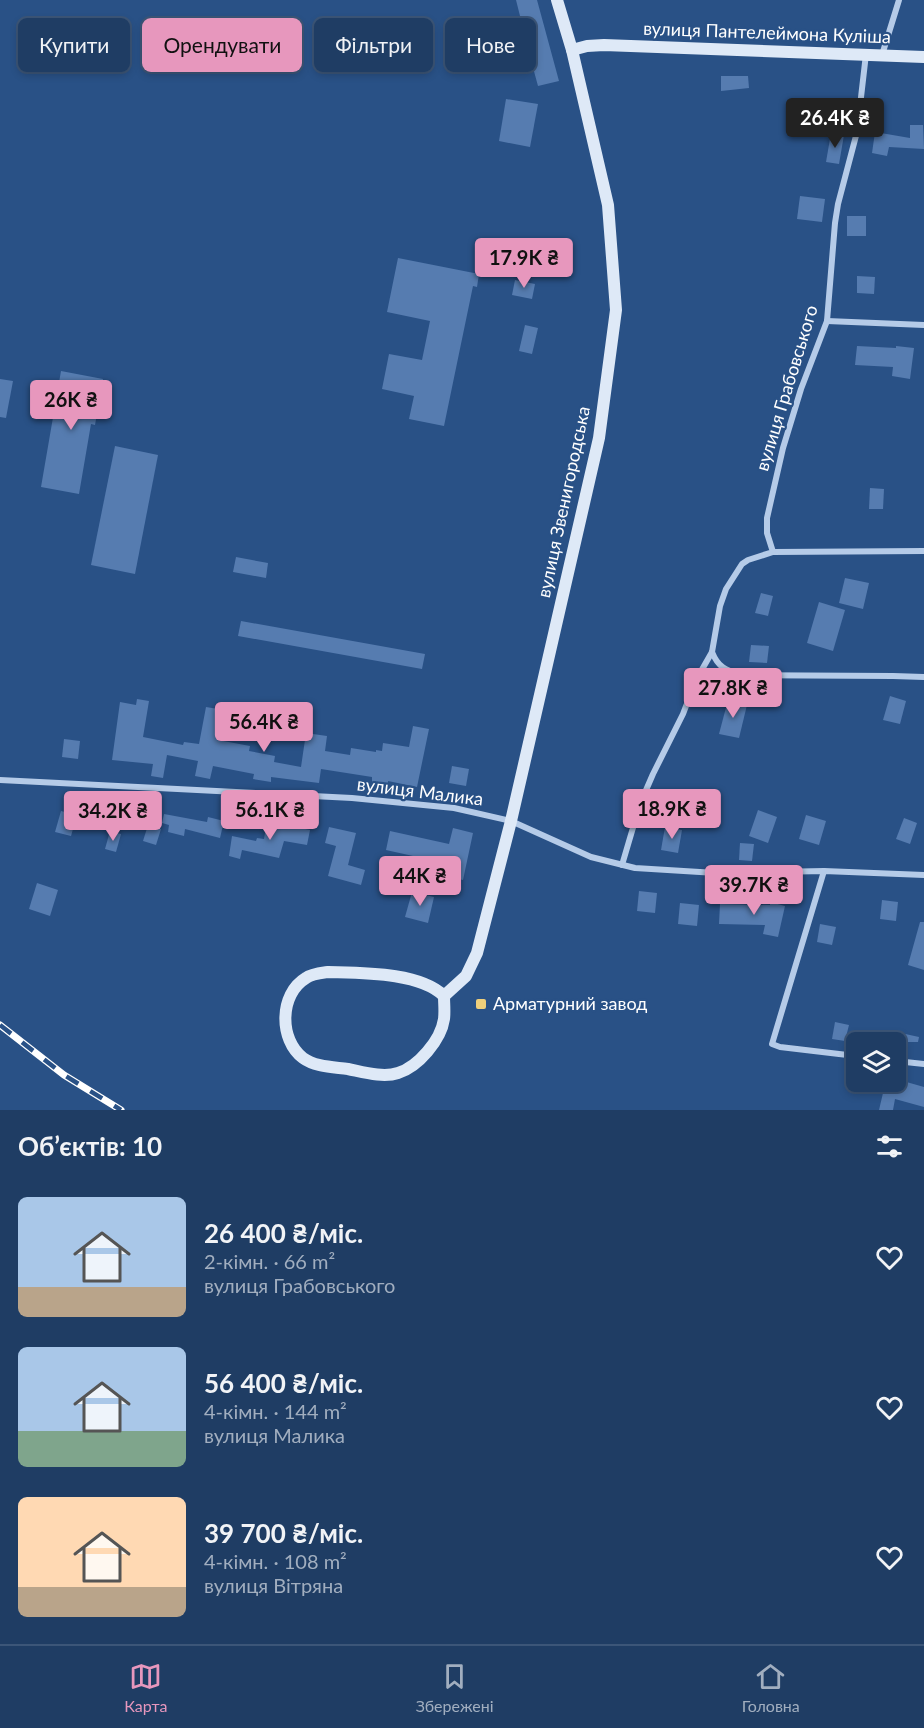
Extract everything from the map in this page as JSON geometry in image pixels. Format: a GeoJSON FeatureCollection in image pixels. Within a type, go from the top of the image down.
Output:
{"type":"FeatureCollection","features":[{"type":"Feature","properties":{"kind":"street","name":"вулиця Звенигородська"},"geometry":{"type":"LineString","coordinates":[[444,996],[466,976],[477,953],[511,821],[599,438],[616,310],[608,205],[572,50],[557,0]]}},
{"type":"Feature","properties":{"kind":"street"},"geometry":{"type":"LineString","coordinates":[[881,56],[899,0]]}},
{"type":"Feature","properties":{"kind":"street","name":"вулиця Пантелеймона Куліша"},"geometry":{"type":"LineString","coordinates":[[572,50],[604,45],[924,57]]}},
{"type":"Feature","properties":{"kind":"street","name":"вулиця Грабовського"},"geometry":{"type":"LineString","coordinates":[[773,552],[767,533],[767,518],[776,475],[801,389],[827,321],[838,204],[857,132],[866,54]]}},
{"type":"Feature","properties":{"kind":"street"},"geometry":{"type":"LineString","coordinates":[[827,321],[924,325]]}},
{"type":"Feature","properties":{"kind":"street"},"geometry":{"type":"LineString","coordinates":[[622,865],[640,804],[683,714],[696,680],[712,652],[720,606],[731,579],[742,564],[773,552],[924,551]]}},
{"type":"Feature","properties":{"kind":"street"},"geometry":{"type":"LineString","coordinates":[[712,652],[717,663],[725,670],[749,676],[892,675],[924,677]]}},
{"type":"Feature","properties":{"kind":"street","name":"вулиця Малика"},"geometry":{"type":"LineString","coordinates":[[0,780],[352,798],[454,808],[511,821],[591,857],[654,870],[716,873],[824,871],[924,875]]}},
{"type":"Feature","properties":{"kind":"street"},"geometry":{"type":"LineString","coordinates":[[824,871],[772,1044],[780,1047],[846,1055]]}},
{"type":"Feature","properties":{"kind":"street"},"geometry":{"type":"LineString","coordinates":[[328,972],[379,974],[427,984],[444,996],[444,1020],[433,1045],[415,1065],[396,1074],[362,1072],[318,1064],[304,1059],[291,1045],[285,1010],[294,989],[307,977],[328,972]]}},
{"type":"Feature","properties":{"kind":"street"},"geometry":{"type":"LineString","coordinates":[[906,1062],[924,1064]]}},
{"type":"Feature","properties":{"kind":"building"},"geometry":{"type":"Polygon","coordinates":[[[516,0],[537,0],[559,81],[538,86],[534,72],[536,72],[536,18],[520,18],[516,0]]]}},
{"type":"Feature","properties":{"kind":"building"},"geometry":{"type":"Polygon","coordinates":[[[721,76],[748,76],[749,88],[721,91],[721,76]]]}},
{"type":"Feature","properties":{"kind":"building"},"geometry":{"type":"Polygon","coordinates":[[[506,99],[538,104],[530,147],[499,141],[506,99]]]}},
{"type":"Feature","properties":{"kind":"building"},"geometry":{"type":"Polygon","coordinates":[[[810,113],[829,115],[828,131],[809,129],[810,113]]]}},
{"type":"Feature","properties":{"kind":"building"},"geometry":{"type":"Polygon","coordinates":[[[910,125],[923,125],[924,149],[889,147],[887,156],[872,153],[875,132],[910,138],[910,125]]]}},
{"type":"Feature","properties":{"kind":"building"},"geometry":{"type":"Polygon","coordinates":[[[831,133],[844,135],[839,164],[826,162],[831,133]]]}},
{"type":"Feature","properties":{"kind":"building"},"geometry":{"type":"Polygon","coordinates":[[[800,196],[825,199],[822,222],[797,219],[800,196]]]}},
{"type":"Feature","properties":{"kind":"building"},"geometry":{"type":"Polygon","coordinates":[[[847,216],[866,216],[866,236],[847,236],[847,216]]]}},
{"type":"Feature","properties":{"kind":"building"},"geometry":{"type":"Polygon","coordinates":[[[398,258],[479,274],[477,287],[473,286],[444,426],[409,419],[414,396],[382,389],[389,354],[422,360],[430,321],[387,312],[398,258]]]}},
{"type":"Feature","properties":{"kind":"building"},"geometry":{"type":"Polygon","coordinates":[[[857,276],[875,277],[874,294],[857,293],[857,276]]]}},
{"type":"Feature","properties":{"kind":"building"},"geometry":{"type":"Polygon","coordinates":[[[515,280],[535,284],[532,299],[512,295],[515,280]]]}},
{"type":"Feature","properties":{"kind":"building"},"geometry":{"type":"Polygon","coordinates":[[[525,325],[538,328],[532,354],[519,351],[525,325]]]}},
{"type":"Feature","properties":{"kind":"building"},"geometry":{"type":"Polygon","coordinates":[[[857,346],[914,348],[910,379],[892,376],[893,367],[855,365],[857,346]]]}},
{"type":"Feature","properties":{"kind":"building"},"geometry":{"type":"Polygon","coordinates":[[[61,371],[103,379],[95,425],[91,424],[79,494],[41,487],[61,371]]]}},
{"type":"Feature","properties":{"kind":"building"},"geometry":{"type":"Polygon","coordinates":[[[0,379],[13,381],[6,418],[0,417],[0,379]]]}},
{"type":"Feature","properties":{"kind":"building"},"geometry":{"type":"Polygon","coordinates":[[[115,446],[158,455],[135,574],[91,565],[115,446]]]}},
{"type":"Feature","properties":{"kind":"building"},"geometry":{"type":"Polygon","coordinates":[[[870,488],[884,489],[883,509],[869,509],[870,488]]]}},
{"type":"Feature","properties":{"kind":"building"},"geometry":{"type":"Polygon","coordinates":[[[236,557],[268,563],[266,578],[233,572],[236,557]]]}},
{"type":"Feature","properties":{"kind":"building"},"geometry":{"type":"Polygon","coordinates":[[[845,578],[869,583],[863,609],[839,603],[845,578]]]}},
{"type":"Feature","properties":{"kind":"building"},"geometry":{"type":"Polygon","coordinates":[[[761,593],[773,596],[768,616],[755,613],[761,593]]]}},
{"type":"Feature","properties":{"kind":"building"},"geometry":{"type":"Polygon","coordinates":[[[819,602],[845,610],[833,651],[807,643],[819,602]]]}},
{"type":"Feature","properties":{"kind":"building"},"geometry":{"type":"Polygon","coordinates":[[[241,621],[425,654],[422,669],[238,636],[241,621]]]}},
{"type":"Feature","properties":{"kind":"building"},"geometry":{"type":"Polygon","coordinates":[[[751,645],[769,646],[767,663],[749,662],[751,645]]]}},
{"type":"Feature","properties":{"kind":"building"},"geometry":{"type":"Polygon","coordinates":[[[890,696],[906,701],[900,724],[883,720],[890,696]]]}},
{"type":"Feature","properties":{"kind":"building"},"geometry":{"type":"Polygon","coordinates":[[[137,699],[149,701],[143,737],[183,745],[184,742],[199,744],[206,707],[224,710],[218,740],[250,746],[249,751],[275,756],[274,762],[301,767],[306,733],[327,736],[325,751],[350,755],[351,748],[382,751],[383,743],[409,747],[413,726],[429,729],[417,787],[388,781],[388,784],[372,782],[372,777],[321,769],[319,783],[271,777],[271,782],[253,779],[254,774],[213,766],[210,779],[195,776],[198,761],[167,755],[163,778],[151,776],[153,764],[112,760],[120,702],[136,705],[137,699]]]}},
{"type":"Feature","properties":{"kind":"building"},"geometry":{"type":"Polygon","coordinates":[[[728,700],[747,705],[739,738],[719,734],[728,700]]]}},
{"type":"Feature","properties":{"kind":"building"},"geometry":{"type":"Polygon","coordinates":[[[64,739],[80,741],[78,759],[62,757],[64,739]]]}},
{"type":"Feature","properties":{"kind":"building"},"geometry":{"type":"Polygon","coordinates":[[[452,766],[469,769],[466,786],[449,783],[452,766]]]}},
{"type":"Feature","properties":{"kind":"building"},"geometry":{"type":"Polygon","coordinates":[[[86,806],[105,810],[100,828],[81,824],[86,806]]]}},
{"type":"Feature","properties":{"kind":"building"},"geometry":{"type":"Polygon","coordinates":[[[758,810],[777,817],[768,843],[749,836],[758,810]]]}},
{"type":"Feature","properties":{"kind":"building"},"geometry":{"type":"Polygon","coordinates":[[[61,811],[77,815],[71,836],[55,832],[61,811]]]}},
{"type":"Feature","properties":{"kind":"building"},"geometry":{"type":"Polygon","coordinates":[[[164,814],[207,822],[208,817],[224,821],[220,838],[185,829],[184,836],[168,832],[169,825],[162,823],[164,814]]]}},
{"type":"Feature","properties":{"kind":"building"},"geometry":{"type":"Polygon","coordinates":[[[806,815],[826,821],[819,845],[799,839],[806,815]]]}},
{"type":"Feature","properties":{"kind":"building"},"geometry":{"type":"Polygon","coordinates":[[[904,818],[917,823],[910,844],[896,839],[904,818]]]}},
{"type":"Feature","properties":{"kind":"building"},"geometry":{"type":"Polygon","coordinates":[[[267,821],[310,830],[307,845],[284,841],[279,858],[242,850],[240,859],[229,856],[232,836],[256,841],[257,838],[264,839],[267,821]]]}},
{"type":"Feature","properties":{"kind":"building"},"geometry":{"type":"Polygon","coordinates":[[[148,825],[161,829],[156,845],[143,841],[148,825]]]}},
{"type":"Feature","properties":{"kind":"building"},"geometry":{"type":"Polygon","coordinates":[[[329,827],[356,833],[348,865],[365,870],[361,885],[328,876],[336,846],[325,843],[329,827]]]}},
{"type":"Feature","properties":{"kind":"building"},"geometry":{"type":"Polygon","coordinates":[[[665,827],[682,830],[678,853],[661,850],[665,827]]]}},
{"type":"Feature","properties":{"kind":"building"},"geometry":{"type":"Polygon","coordinates":[[[453,828],[473,833],[463,880],[442,875],[443,870],[412,862],[413,856],[386,850],[390,831],[449,844],[453,828]]]}},
{"type":"Feature","properties":{"kind":"building"},"geometry":{"type":"Polygon","coordinates":[[[110,831],[121,834],[116,852],[105,849],[110,831]]]}},
{"type":"Feature","properties":{"kind":"building"},"geometry":{"type":"Polygon","coordinates":[[[740,843],[754,844],[752,861],[739,860],[740,843]]]}},
{"type":"Feature","properties":{"kind":"building"},"geometry":{"type":"Polygon","coordinates":[[[37,883],[58,890],[50,916],[29,909],[37,883]]]}},
{"type":"Feature","properties":{"kind":"building"},"geometry":{"type":"Polygon","coordinates":[[[639,891],[657,893],[655,913],[637,911],[639,891]]]}},
{"type":"Feature","properties":{"kind":"building"},"geometry":{"type":"Polygon","coordinates":[[[412,892],[434,897],[428,923],[405,917],[412,892]]]}},
{"type":"Feature","properties":{"kind":"building"},"geometry":{"type":"Polygon","coordinates":[[[882,900],[898,902],[896,921],[880,919],[882,900]]]}},
{"type":"Feature","properties":{"kind":"building"},"geometry":{"type":"Polygon","coordinates":[[[770,902],[785,906],[778,937],[763,934],[765,925],[719,924],[720,904],[770,905],[770,902]]]}},
{"type":"Feature","properties":{"kind":"building"},"geometry":{"type":"Polygon","coordinates":[[[680,903],[699,905],[697,926],[678,924],[680,903]]]}},
{"type":"Feature","properties":{"kind":"building"},"geometry":{"type":"Polygon","coordinates":[[[920,922],[924,922],[924,970],[908,965],[920,922]]]}},
{"type":"Feature","properties":{"kind":"building"},"geometry":{"type":"Polygon","coordinates":[[[820,924],[836,927],[832,945],[817,942],[820,924]]]}},
{"type":"Feature","properties":{"kind":"building"},"geometry":{"type":"Polygon","coordinates":[[[835,1022],[849,1025],[845,1041],[832,1039],[835,1022]]]}},
{"type":"Feature","properties":{"kind":"building"},"geometry":{"type":"Polygon","coordinates":[[[906,1034],[919,1037],[918,1042],[906,1042],[906,1034]]]}},
{"type":"Feature","properties":{"kind":"building"},"geometry":{"type":"Polygon","coordinates":[[[906,1082],[924,1087],[924,1107],[895,1099],[893,1110],[879,1110],[883,1093],[877,1092],[906,1092],[906,1082]]]}},
{"type":"Feature","properties":{"kind":"railway"},"geometry":{"type":"LineString","coordinates":[[0,1025],[64,1075],[121,1110]]}},
{"type":"Feature","properties":{"kind":"place","name":"Арматурний завод"},"geometry":{"type":"Point","coordinates":[481,1004]}}]}
